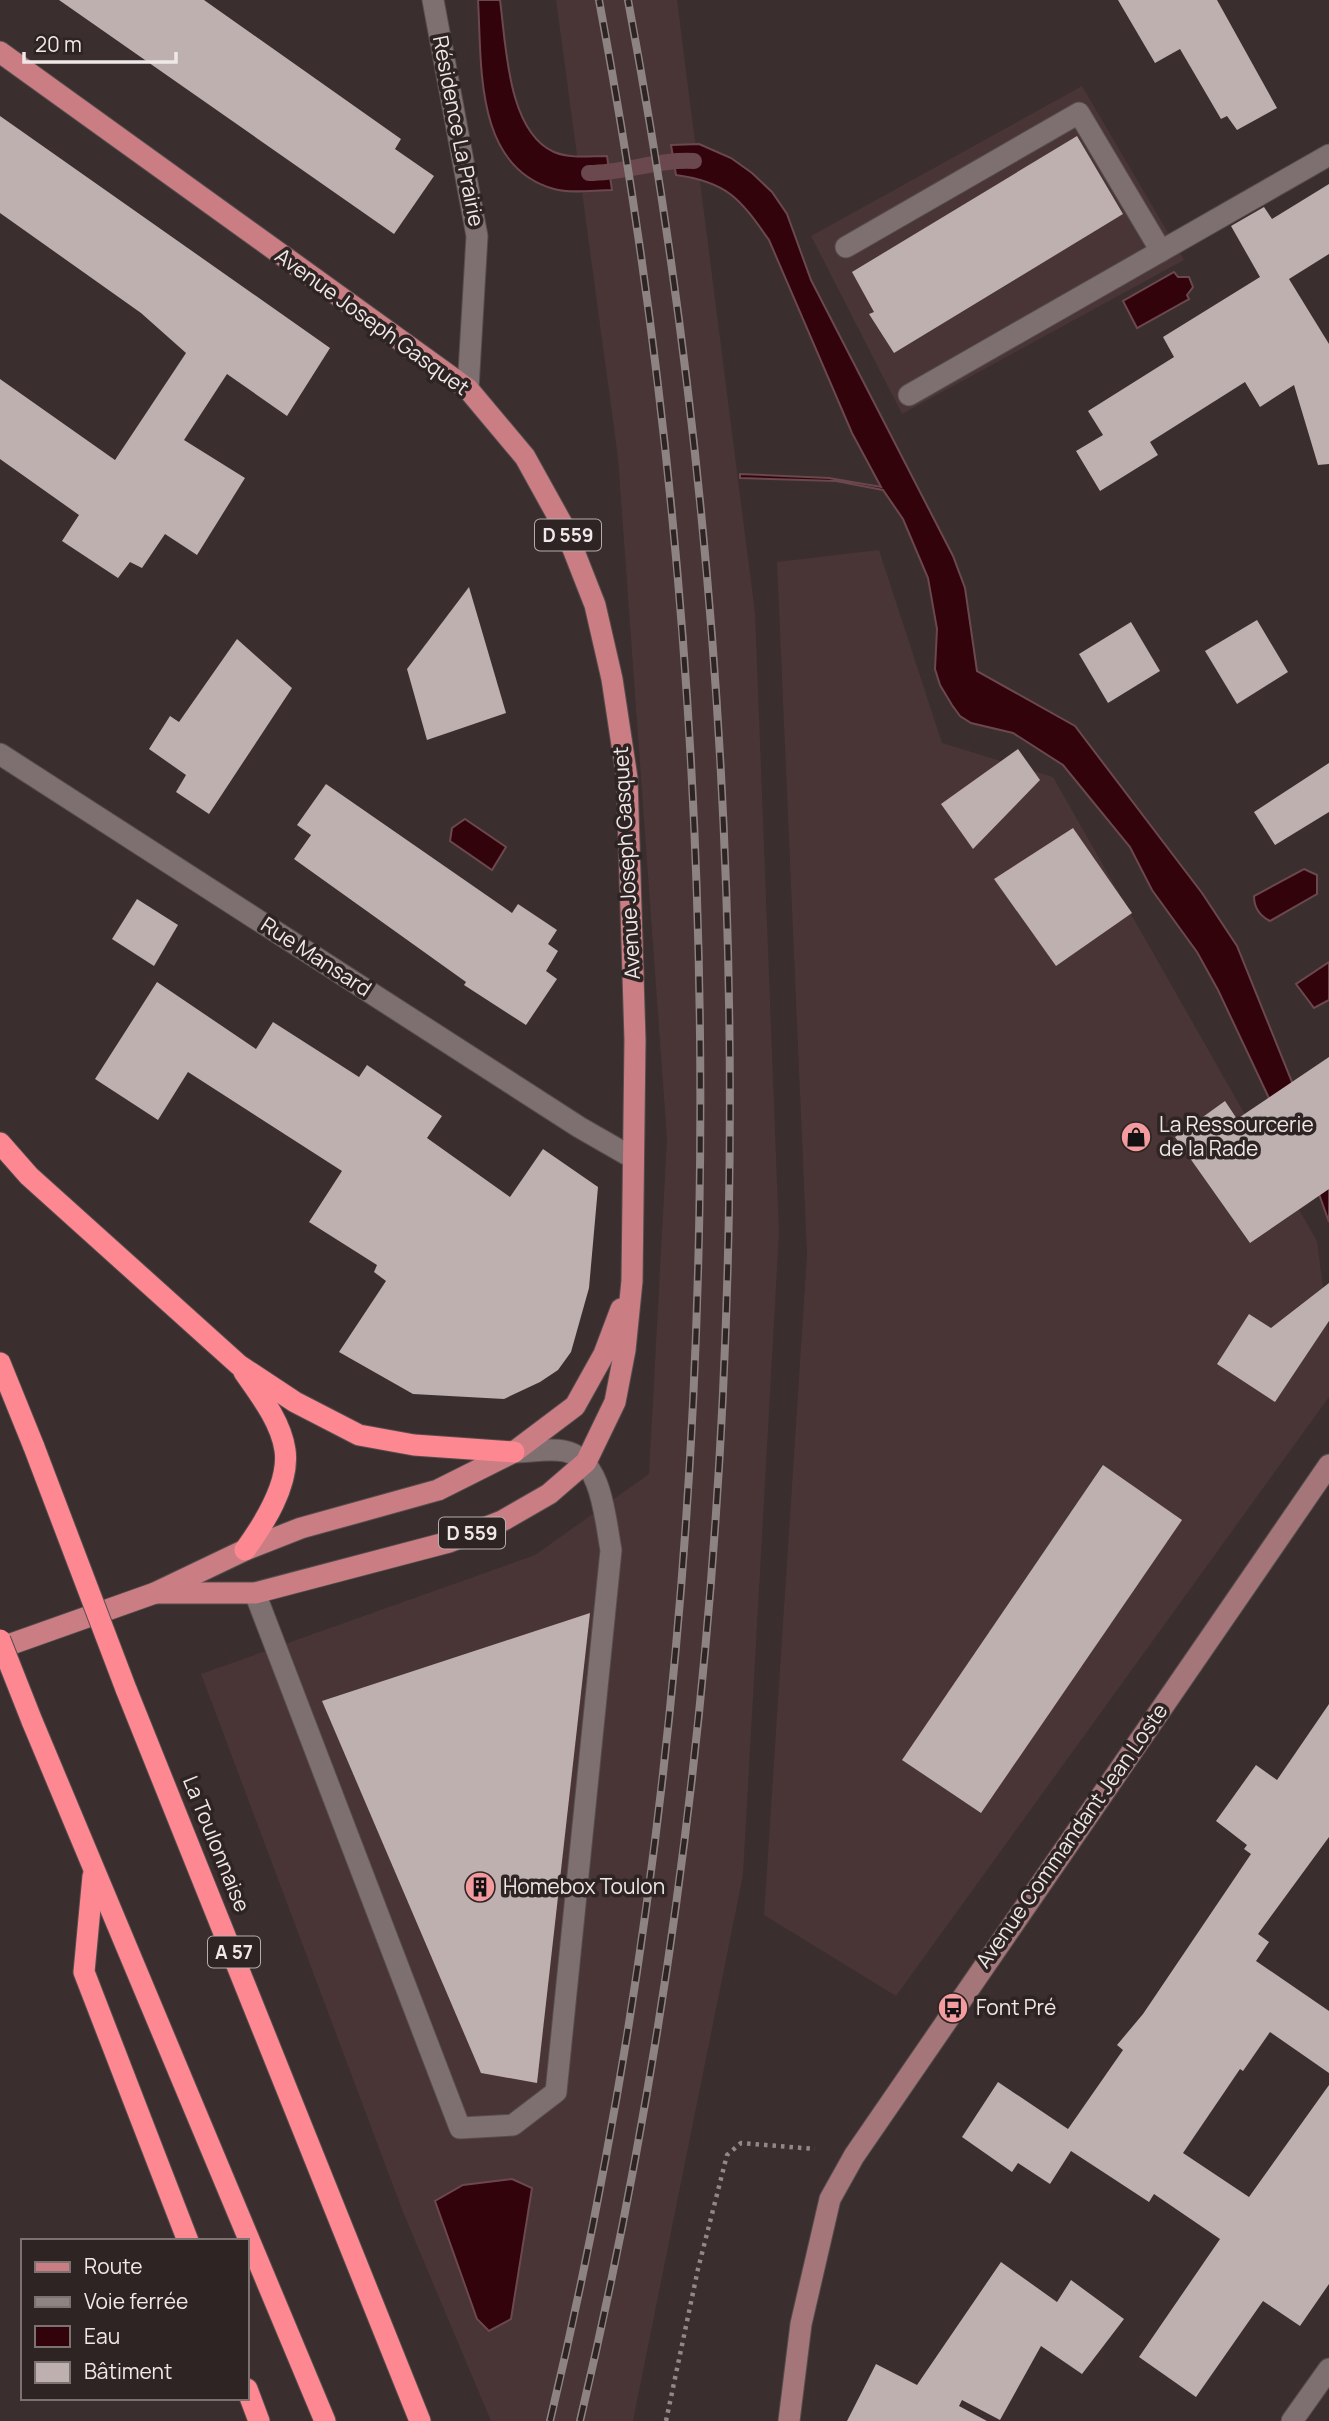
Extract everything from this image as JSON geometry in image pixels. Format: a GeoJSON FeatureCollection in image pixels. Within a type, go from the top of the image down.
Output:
{"type":"FeatureCollection","features":[{"type":"Feature","properties":{"kind":"highway"},"geometry":{"type":"LineString","coordinates":[[0,1143],[29,1176],[239,1365],[295,1402],[359,1435],[414,1445],[514,1452]]}},
{"type":"Feature","properties":{"kind":"highway","name":"La Toulonnaise"},"geometry":{"type":"LineString","coordinates":[[0,1363],[126,1689],[251,1994],[335,2216],[420,2421]]}},
{"type":"Feature","properties":{"kind":"highway"},"geometry":{"type":"LineString","coordinates":[[239,1365],[271,1411],[285,1451],[279,1486],[267,1521],[244,1550]]}},
{"type":"Feature","properties":{"kind":"highway"},"geometry":{"type":"LineString","coordinates":[[0,1640],[93,1871],[326,2421]]}},
{"type":"Feature","properties":{"kind":"highway"},"geometry":{"type":"LineString","coordinates":[[93,1871],[84,1972],[187,2239]]}},
{"type":"Feature","properties":{"kind":"highway"},"geometry":{"type":"LineString","coordinates":[[248,2392],[259,2421]]}},
{"type":"Feature","properties":{"kind":"main road","name":"Avenue Joseph Gasquet"},"geometry":{"type":"LineString","coordinates":[[0,52],[468,389],[525,457],[566,531],[595,605],[612,679],[627,778],[635,1040],[632,1281],[625,1350],[615,1402],[586,1462],[550,1494],[502,1521],[449,1542],[255,1594],[155,1593]]}},
{"type":"Feature","properties":{"kind":"main road","name":"Avenue Joseph Gasquet"},"geometry":{"type":"LineString","coordinates":[[0,1648],[155,1593],[244,1550],[301,1528],[438,1490],[514,1452],[575,1406],[604,1354],[632,1281]]}},
{"type":"Feature","properties":{"kind":"main road","name":"Avenue Commandant Jean Loste"},"geometry":{"type":"LineString","coordinates":[[789,2421],[801,2325],[830,2199],[854,2156],[1329,1465]]}},
{"type":"Feature","properties":{"kind":"street","name":"Résidence La Prairie"},"geometry":{"type":"LineString","coordinates":[[433,0],[477,236],[468,389]]}},
{"type":"Feature","properties":{"kind":"street"},"geometry":{"type":"LineString","coordinates":[[846,247],[1079,113],[1161,251]]}},
{"type":"Feature","properties":{"kind":"street"},"geometry":{"type":"LineString","coordinates":[[909,395],[1329,155]]}},
{"type":"Feature","properties":{"kind":"street","name":"Rue Mansard"},"geometry":{"type":"LineString","coordinates":[[0,754],[567,1120],[633,1158]]}},
{"type":"Feature","properties":{"kind":"street"},"geometry":{"type":"LineString","coordinates":[[255,1594],[460,2128],[513,2125],[556,2092],[611,1550],[602,1501],[586,1462],[566,1451],[514,1452]]}},
{"type":"Feature","properties":{"kind":"street"},"geometry":{"type":"LineString","coordinates":[[1292,2421],[1329,2369]]}},
{"type":"Feature","properties":{"kind":"path"},"geometry":{"type":"LineString","coordinates":[[666,2421],[698,2269],[727,2155],[741,2143],[797,2145],[854,2156]]}},
{"type":"Feature","properties":{"kind":"shaded area"},"geometry":{"type":"Polygon","coordinates":[[[556,0],[677,0],[755,613],[779,1233],[743,1875],[633,2421],[491,2421],[403,2212],[201,1674],[535,1555],[649,1474],[667,1139],[618,458],[556,0]]]}},
{"type":"Feature","properties":{"kind":"shaded area"},"geometry":{"type":"Polygon","coordinates":[[[1082,86],[1184,260],[902,414],[811,236],[1082,86]]]}},
{"type":"Feature","properties":{"kind":"shaded area"},"geometry":{"type":"Polygon","coordinates":[[[879,550],[942,743],[1053,777],[1317,1241],[1329,1334],[1329,1397],[896,1996],[764,1915],[807,1255],[777,562],[879,550]]]}},
{"type":"Feature","properties":{"kind":"water"},"geometry":{"type":"Polygon","coordinates":[[[478,0],[500,0],[512,84],[518,106],[538,141],[560,154],[607,156],[612,190],[575,192],[554,189],[528,177],[509,159],[496,137],[488,111],[480,54],[478,0]]]}},
{"type":"Feature","properties":{"kind":"water"},"geometry":{"type":"Polygon","coordinates":[[[699,144],[731,158],[752,173],[772,192],[787,214],[811,280],[953,556],[965,588],[977,671],[1075,726],[1202,893],[1237,946],[1292,1082],[1329,1150],[1329,1222],[1315,1183],[1268,1096],[1218,990],[1197,952],[1152,890],[1130,847],[1063,765],[1013,733],[971,723],[960,716],[952,705],[940,685],[935,669],[937,629],[928,578],[903,519],[883,490],[836,481],[740,478],[740,474],[829,478],[881,487],[852,433],[769,240],[741,203],[721,188],[708,182],[676,175],[671,145],[699,144]]]}},
{"type":"Feature","properties":{"kind":"water"},"geometry":{"type":"Polygon","coordinates":[[[1174,272],[1178,277],[1189,277],[1193,287],[1187,295],[1189,299],[1137,328],[1123,301],[1174,272]]]}},
{"type":"Feature","properties":{"kind":"water"},"geometry":{"type":"Polygon","coordinates":[[[465,819],[506,847],[492,870],[450,841],[452,828],[465,819]]]}},
{"type":"Feature","properties":{"kind":"water"},"geometry":{"type":"Polygon","coordinates":[[[1304,869],[1317,875],[1317,894],[1270,921],[1263,917],[1256,907],[1254,896],[1304,869]]]}},
{"type":"Feature","properties":{"kind":"water"},"geometry":{"type":"Polygon","coordinates":[[[1329,962],[1329,1000],[1314,1008],[1296,984],[1329,962]]]}},
{"type":"Feature","properties":{"kind":"water"},"geometry":{"type":"Polygon","coordinates":[[[512,2179],[532,2188],[511,2319],[489,2331],[477,2319],[435,2201],[463,2185],[512,2179]]]}},
{"type":"Feature","properties":{"kind":"building"},"geometry":{"type":"Polygon","coordinates":[[[59,0],[204,0],[401,139],[395,149],[434,176],[394,234],[59,0]]]}},
{"type":"Feature","properties":{"kind":"building"},"geometry":{"type":"Polygon","coordinates":[[[1118,0],[1217,0],[1277,108],[1237,130],[1227,116],[1221,119],[1180,49],[1155,63],[1118,0]]]}},
{"type":"Feature","properties":{"kind":"building"},"geometry":{"type":"Polygon","coordinates":[[[0,116],[330,348],[287,416],[227,374],[184,440],[245,478],[197,555],[165,534],[142,568],[130,562],[118,578],[62,541],[79,515],[0,459],[0,379],[115,460],[186,353],[141,313],[0,213],[0,116]]]}},
{"type":"Feature","properties":{"kind":"building"},"geometry":{"type":"Polygon","coordinates":[[[1077,136],[1123,214],[894,353],[869,314],[874,312],[852,272],[1077,136]]]}},
{"type":"Feature","properties":{"kind":"building"},"geometry":{"type":"Polygon","coordinates":[[[1329,184],[1329,254],[1289,279],[1329,344],[1329,464],[1318,465],[1294,385],[1260,407],[1245,382],[1150,442],[1158,455],[1100,491],[1076,451],[1103,435],[1088,411],[1174,357],[1163,337],[1260,277],[1231,226],[1264,207],[1272,219],[1329,184]]]}},
{"type":"Feature","properties":{"kind":"building"},"geometry":{"type":"Polygon","coordinates":[[[469,587],[506,713],[427,740],[407,669],[469,587]]]}},
{"type":"Feature","properties":{"kind":"building"},"geometry":{"type":"Polygon","coordinates":[[[1257,620],[1288,672],[1237,704],[1205,651],[1257,620]]]}},
{"type":"Feature","properties":{"kind":"building"},"geometry":{"type":"Polygon","coordinates":[[[1131,622],[1160,671],[1108,703],[1079,654],[1131,622]]]}},
{"type":"Feature","properties":{"kind":"building"},"geometry":{"type":"Polygon","coordinates":[[[237,639],[292,688],[209,814],[176,792],[186,775],[149,749],[170,716],[179,722],[237,639]]]}},
{"type":"Feature","properties":{"kind":"building"},"geometry":{"type":"Polygon","coordinates":[[[1018,749],[1040,780],[973,849],[941,804],[1018,749]]]}},
{"type":"Feature","properties":{"kind":"building"},"geometry":{"type":"Polygon","coordinates":[[[1329,763],[1329,812],[1275,845],[1254,812],[1329,763]]]}},
{"type":"Feature","properties":{"kind":"building"},"geometry":{"type":"Polygon","coordinates":[[[326,784],[512,913],[518,904],[557,930],[548,944],[558,951],[546,971],[557,979],[526,1025],[464,985],[466,982],[294,859],[311,835],[297,825],[326,784]]]}},
{"type":"Feature","properties":{"kind":"building"},"geometry":{"type":"Polygon","coordinates":[[[1073,828],[1132,913],[1056,966],[994,879],[1073,828]]]}},
{"type":"Feature","properties":{"kind":"building"},"geometry":{"type":"Polygon","coordinates":[[[137,899],[178,925],[154,966],[112,939],[137,899]]]}},
{"type":"Feature","properties":{"kind":"building"},"geometry":{"type":"Polygon","coordinates":[[[157,982],[256,1049],[273,1022],[359,1077],[367,1065],[442,1116],[427,1138],[510,1197],[543,1149],[598,1187],[589,1288],[571,1352],[558,1370],[504,1399],[413,1394],[339,1352],[386,1281],[374,1272],[377,1265],[309,1222],[342,1171],[188,1072],[158,1120],[95,1079],[157,982]]]}},
{"type":"Feature","properties":{"kind":"building"},"geometry":{"type":"Polygon","coordinates":[[[1329,1057],[1329,1189],[1250,1243],[1175,1137],[1225,1101],[1237,1119],[1329,1057]]]}},
{"type":"Feature","properties":{"kind":"building"},"geometry":{"type":"Polygon","coordinates":[[[1329,1283],[1329,1321],[1275,1402],[1217,1364],[1249,1314],[1271,1328],[1329,1283]]]}},
{"type":"Feature","properties":{"kind":"building"},"geometry":{"type":"Polygon","coordinates":[[[1103,1465],[1182,1520],[981,1813],[902,1760],[1103,1465]]]}},
{"type":"Feature","properties":{"kind":"building","name":"Homebox Toulon"},"geometry":{"type":"Polygon","coordinates":[[[590,1613],[537,2083],[481,2073],[322,1701],[590,1613]]]}},
{"type":"Feature","properties":{"kind":"building"},"geometry":{"type":"Polygon","coordinates":[[[1329,1704],[1329,1837],[1258,1934],[1269,1942],[1256,1961],[1329,2011],[1329,2073],[1270,2032],[1243,2071],[1240,2069],[1183,2153],[1249,2197],[1329,2085],[1329,2284],[1300,2326],[1263,2301],[1196,2397],[1139,2357],[1220,2239],[1154,2194],[1149,2202],[1071,2151],[1050,2184],[1018,2163],[1012,2172],[962,2137],[998,2082],[1068,2129],[1123,2050],[1117,2045],[1143,2014],[1251,1854],[1244,1849],[1247,1845],[1216,1821],[1256,1765],[1277,1780],[1329,1704]]]}},
{"type":"Feature","properties":{"kind":"building"},"geometry":{"type":"Polygon","coordinates":[[[1001,2262],[1057,2302],[1071,2280],[1124,2319],[1082,2374],[1041,2346],[1000,2420],[962,2400],[959,2406],[987,2421],[847,2421],[876,2364],[917,2385],[1001,2262]]]}},
{"type":"Feature","properties":{"kind":"waterway"},"geometry":{"type":"LineString","coordinates":[[589,173],[694,161]]}},
{"type":"Feature","properties":{"kind":"railway"},"geometry":{"type":"LineString","coordinates":[[550,2421],[612,2126],[657,1825],[686,1520],[699,1213],[697,906],[680,600],[647,298],[599,0]]}},
{"type":"Feature","properties":{"kind":"railway"},"geometry":{"type":"LineString","coordinates":[[580,2421],[641,2125],[686,1824],[716,1519],[729,1213],[727,907],[709,601],[676,298],[628,0]]}},
{"type":"Feature","properties":{"kind":"place","name":"La Ressourcerie de la Rade"},"geometry":{"type":"Point","coordinates":[1136,1137]}},
{"type":"Feature","properties":{"kind":"place","name":"Homebox Toulon"},"geometry":{"type":"Point","coordinates":[480,1887]}},
{"type":"Feature","properties":{"kind":"place","name":"Font Pré"},"geometry":{"type":"Point","coordinates":[953,2008]}}]}
